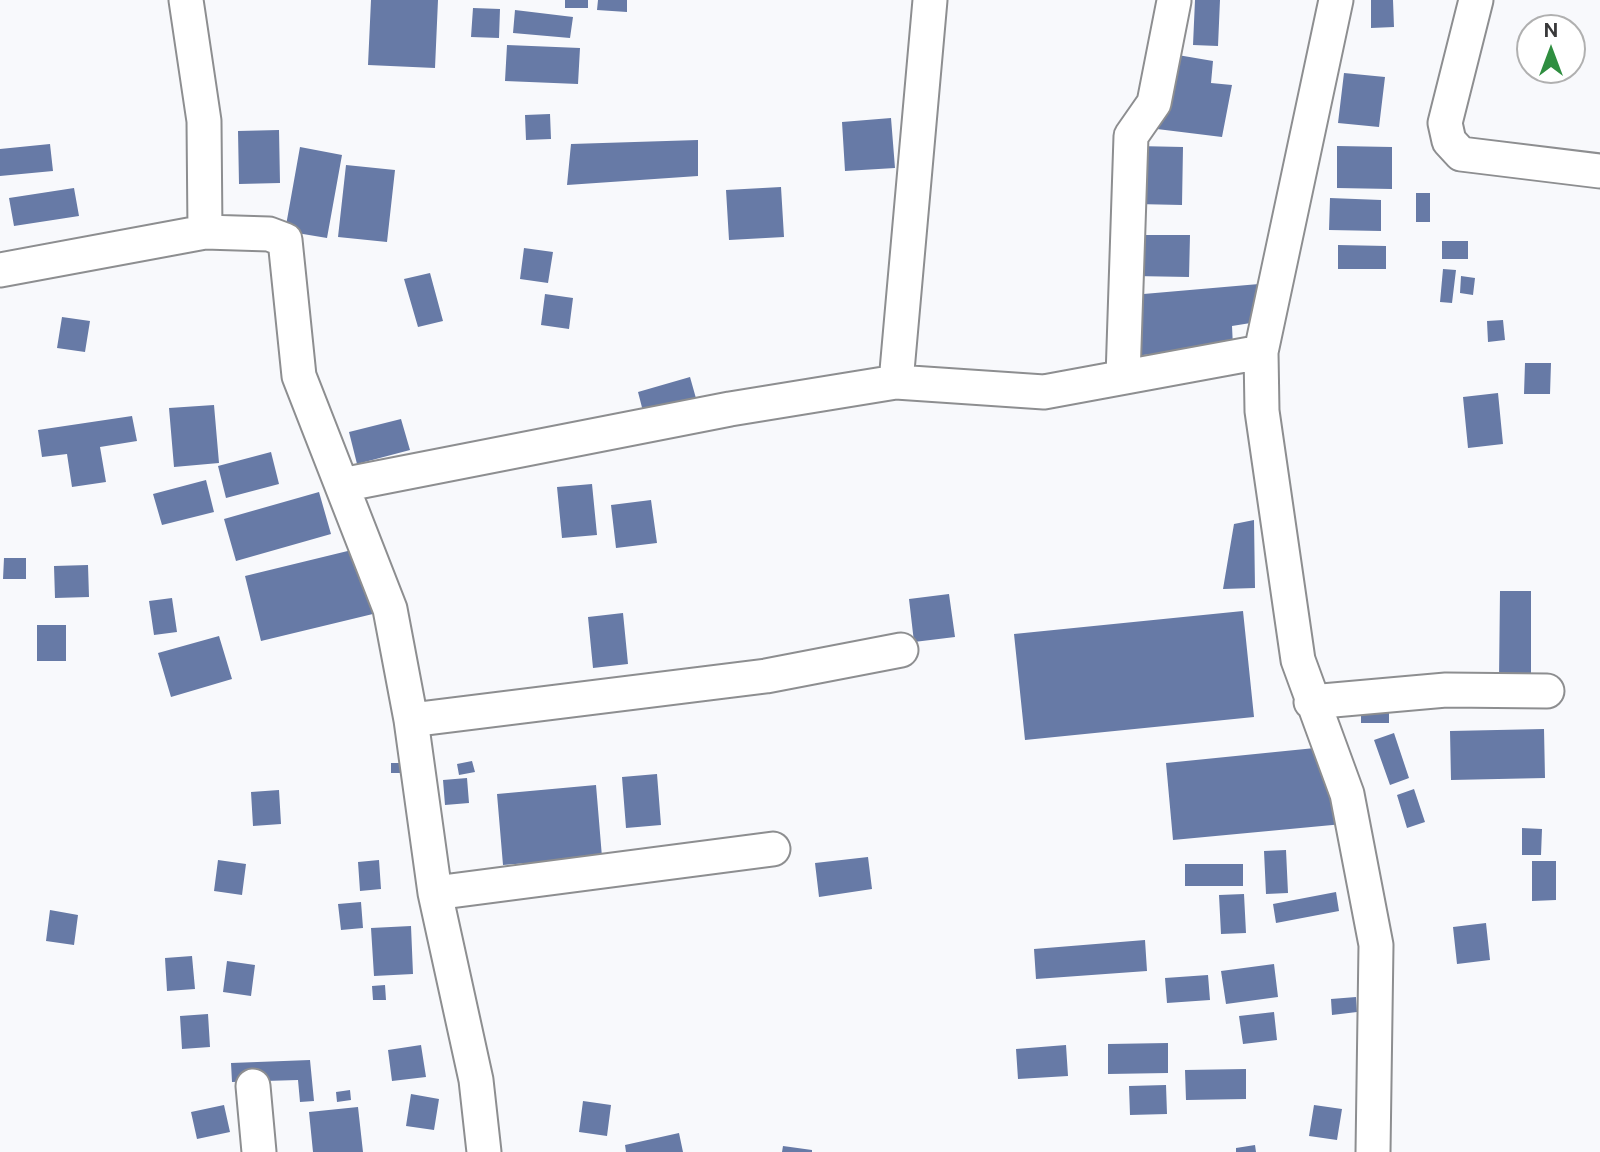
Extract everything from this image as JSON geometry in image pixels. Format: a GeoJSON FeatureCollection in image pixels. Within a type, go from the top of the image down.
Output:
{"type":"FeatureCollection","features":[{"type":"Feature","properties":{"kind":"street"},"geometry":{"type":"LineString","coordinates":[[186,0],[205,121],[205,232]]}},
{"type":"Feature","properties":{"kind":"street"},"geometry":{"type":"LineString","coordinates":[[896,382],[930,0]]}},
{"type":"Feature","properties":{"kind":"street"},"geometry":{"type":"LineString","coordinates":[[1336,0],[1261,352],[1262,411],[1288,606],[1298,660],[1311,702],[1347,794],[1376,945],[1373,1152]]}},
{"type":"Feature","properties":{"kind":"street"},"geometry":{"type":"LineString","coordinates":[[1476,0],[1445,123],[1449,141],[1461,154],[1600,171]]}},
{"type":"Feature","properties":{"kind":"street"},"geometry":{"type":"LineString","coordinates":[[1123,377],[1131,135],[1154,103],[1174,1]]}},
{"type":"Feature","properties":{"kind":"street"},"geometry":{"type":"LineString","coordinates":[[0,270],[205,232],[269,234],[285,240],[299,376],[390,609],[411,720],[435,893],[476,1080],[484,1152]]}},
{"type":"Feature","properties":{"kind":"street"},"geometry":{"type":"LineString","coordinates":[[342,485],[730,409],[896,382],[1044,393],[1261,352]]}},
{"type":"Feature","properties":{"kind":"street"},"geometry":{"type":"LineString","coordinates":[[411,720],[766,676],[901,650]]}},
{"type":"Feature","properties":{"kind":"street"},"geometry":{"type":"LineString","coordinates":[[1311,702],[1446,690],[1547,691]]}},
{"type":"Feature","properties":{"kind":"street"},"geometry":{"type":"LineString","coordinates":[[435,893],[772,849]]}},
{"type":"Feature","properties":{"kind":"street"},"geometry":{"type":"LineString","coordinates":[[253,1086],[259,1152]]}},
{"type":"Feature","properties":{"kind":"building"},"geometry":{"type":"Polygon","coordinates":[[[371,0],[438,0],[435,68],[368,65],[371,0]]]}},
{"type":"Feature","properties":{"kind":"building"},"geometry":{"type":"Polygon","coordinates":[[[565,0],[588,0],[588,8],[565,8],[565,0]]]}},
{"type":"Feature","properties":{"kind":"building"},"geometry":{"type":"Polygon","coordinates":[[[598,0],[627,0],[627,12],[597,10],[598,0]]]}},
{"type":"Feature","properties":{"kind":"building"},"geometry":{"type":"Polygon","coordinates":[[[1195,0],[1220,0],[1218,46],[1193,45],[1195,0]]]}},
{"type":"Feature","properties":{"kind":"building"},"geometry":{"type":"Polygon","coordinates":[[[1371,0],[1393,0],[1394,27],[1371,28],[1371,0]]]}},
{"type":"Feature","properties":{"kind":"building"},"geometry":{"type":"Polygon","coordinates":[[[473,8],[500,9],[499,38],[471,37],[473,8]]]}},
{"type":"Feature","properties":{"kind":"building"},"geometry":{"type":"Polygon","coordinates":[[[515,10],[573,17],[570,38],[513,33],[515,10]]]}},
{"type":"Feature","properties":{"kind":"building"},"geometry":{"type":"Polygon","coordinates":[[[507,45],[580,48],[578,84],[505,81],[507,45]]]}},
{"type":"Feature","properties":{"kind":"building"},"geometry":{"type":"Polygon","coordinates":[[[1166,53],[1213,61],[1211,83],[1232,85],[1222,137],[1157,129],[1166,53]]]}},
{"type":"Feature","properties":{"kind":"building"},"geometry":{"type":"Polygon","coordinates":[[[1344,73],[1385,77],[1379,127],[1338,123],[1344,73]]]}},
{"type":"Feature","properties":{"kind":"building"},"geometry":{"type":"Polygon","coordinates":[[[550,114],[551,139],[526,140],[525,115],[550,114]]]}},
{"type":"Feature","properties":{"kind":"building"},"geometry":{"type":"Polygon","coordinates":[[[891,118],[895,168],[845,171],[842,122],[891,118]]]}},
{"type":"Feature","properties":{"kind":"building"},"geometry":{"type":"Polygon","coordinates":[[[279,130],[280,183],[239,184],[238,131],[279,130]]]}},
{"type":"Feature","properties":{"kind":"building"},"geometry":{"type":"Polygon","coordinates":[[[698,140],[698,176],[567,185],[571,144],[698,140]]]}},
{"type":"Feature","properties":{"kind":"building"},"geometry":{"type":"Polygon","coordinates":[[[50,144],[53,171],[0,176],[0,149],[50,144]]]}},
{"type":"Feature","properties":{"kind":"building"},"geometry":{"type":"Polygon","coordinates":[[[1137,146],[1183,147],[1182,205],[1136,204],[1137,146]]]}},
{"type":"Feature","properties":{"kind":"building"},"geometry":{"type":"Polygon","coordinates":[[[1337,146],[1392,147],[1392,189],[1337,188],[1337,146]]]}},
{"type":"Feature","properties":{"kind":"building"},"geometry":{"type":"Polygon","coordinates":[[[300,147],[342,155],[327,238],[285,231],[300,147]]]}},
{"type":"Feature","properties":{"kind":"building"},"geometry":{"type":"Polygon","coordinates":[[[346,165],[395,170],[387,242],[338,237],[346,165]]]}},
{"type":"Feature","properties":{"kind":"building"},"geometry":{"type":"Polygon","coordinates":[[[781,187],[784,237],[729,240],[726,190],[781,187]]]}},
{"type":"Feature","properties":{"kind":"building"},"geometry":{"type":"Polygon","coordinates":[[[74,188],[79,216],[14,226],[9,198],[74,188]]]}},
{"type":"Feature","properties":{"kind":"building"},"geometry":{"type":"Polygon","coordinates":[[[1416,193],[1430,193],[1430,222],[1416,222],[1416,193]]]}},
{"type":"Feature","properties":{"kind":"building"},"geometry":{"type":"Polygon","coordinates":[[[1330,198],[1381,200],[1381,231],[1329,230],[1330,198]]]}},
{"type":"Feature","properties":{"kind":"building"},"geometry":{"type":"Polygon","coordinates":[[[1134,235],[1190,235],[1189,277],[1134,276],[1134,235]]]}},
{"type":"Feature","properties":{"kind":"building"},"geometry":{"type":"Polygon","coordinates":[[[1442,241],[1468,241],[1468,259],[1442,259],[1442,241]]]}},
{"type":"Feature","properties":{"kind":"building"},"geometry":{"type":"Polygon","coordinates":[[[1338,245],[1386,246],[1386,269],[1338,269],[1338,245]]]}},
{"type":"Feature","properties":{"kind":"building"},"geometry":{"type":"Polygon","coordinates":[[[524,248],[553,252],[548,283],[520,279],[524,248]]]}},
{"type":"Feature","properties":{"kind":"building"},"geometry":{"type":"Polygon","coordinates":[[[1443,269],[1456,270],[1452,303],[1440,302],[1443,269]]]}},
{"type":"Feature","properties":{"kind":"building"},"geometry":{"type":"Polygon","coordinates":[[[430,273],[443,321],[418,327],[404,279],[430,273]]]}},
{"type":"Feature","properties":{"kind":"building"},"geometry":{"type":"Polygon","coordinates":[[[1461,276],[1475,278],[1473,295],[1460,293],[1461,276]]]}},
{"type":"Feature","properties":{"kind":"building"},"geometry":{"type":"Polygon","coordinates":[[[1259,284],[1263,321],[1232,326],[1233,347],[1132,356],[1132,295],[1259,284]]]}},
{"type":"Feature","properties":{"kind":"building"},"geometry":{"type":"Polygon","coordinates":[[[545,294],[573,298],[569,329],[541,325],[545,294]]]}},
{"type":"Feature","properties":{"kind":"building"},"geometry":{"type":"Polygon","coordinates":[[[62,317],[90,321],[85,352],[57,348],[62,317]]]}},
{"type":"Feature","properties":{"kind":"building"},"geometry":{"type":"Polygon","coordinates":[[[1503,320],[1505,340],[1488,342],[1487,321],[1503,320]]]}},
{"type":"Feature","properties":{"kind":"building"},"geometry":{"type":"Polygon","coordinates":[[[1525,363],[1551,363],[1550,394],[1524,394],[1525,363]]]}},
{"type":"Feature","properties":{"kind":"building"},"geometry":{"type":"Polygon","coordinates":[[[690,377],[699,409],[646,423],[638,392],[690,377]]]}},
{"type":"Feature","properties":{"kind":"building"},"geometry":{"type":"Polygon","coordinates":[[[1498,393],[1503,444],[1468,448],[1463,397],[1498,393]]]}},
{"type":"Feature","properties":{"kind":"building"},"geometry":{"type":"Polygon","coordinates":[[[214,405],[219,463],[174,467],[169,408],[214,405]]]}},
{"type":"Feature","properties":{"kind":"building"},"geometry":{"type":"Polygon","coordinates":[[[132,416],[137,441],[100,447],[106,482],[72,487],[67,454],[42,457],[38,430],[132,416]]]}},
{"type":"Feature","properties":{"kind":"building"},"geometry":{"type":"Polygon","coordinates":[[[401,419],[410,450],[357,464],[349,432],[401,419]]]}},
{"type":"Feature","properties":{"kind":"building"},"geometry":{"type":"Polygon","coordinates":[[[271,452],[279,484],[226,498],[218,466],[271,452]]]}},
{"type":"Feature","properties":{"kind":"building"},"geometry":{"type":"Polygon","coordinates":[[[206,480],[214,512],[162,525],[153,494],[206,480]]]}},
{"type":"Feature","properties":{"kind":"building"},"geometry":{"type":"Polygon","coordinates":[[[592,484],[597,535],[562,538],[557,487],[592,484]]]}},
{"type":"Feature","properties":{"kind":"building"},"geometry":{"type":"Polygon","coordinates":[[[319,492],[331,534],[236,561],[224,519],[319,492]]]}},
{"type":"Feature","properties":{"kind":"building"},"geometry":{"type":"Polygon","coordinates":[[[651,500],[657,543],[616,548],[611,505],[651,500]]]}},
{"type":"Feature","properties":{"kind":"building"},"geometry":{"type":"Polygon","coordinates":[[[1254,520],[1255,588],[1223,589],[1234,524],[1254,520]]]}},
{"type":"Feature","properties":{"kind":"building"},"geometry":{"type":"Polygon","coordinates":[[[360,548],[377,613],[261,641],[245,576],[360,548]]]}},
{"type":"Feature","properties":{"kind":"building"},"geometry":{"type":"Polygon","coordinates":[[[4,558],[26,558],[26,579],[3,579],[4,558]]]}},
{"type":"Feature","properties":{"kind":"building"},"geometry":{"type":"Polygon","coordinates":[[[88,565],[89,597],[55,598],[54,566],[88,565]]]}},
{"type":"Feature","properties":{"kind":"building"},"geometry":{"type":"Polygon","coordinates":[[[1500,591],[1531,591],[1531,679],[1499,679],[1500,591]]]}},
{"type":"Feature","properties":{"kind":"building"},"geometry":{"type":"Polygon","coordinates":[[[949,594],[955,637],[914,642],[909,599],[949,594]]]}},
{"type":"Feature","properties":{"kind":"building"},"geometry":{"type":"Polygon","coordinates":[[[172,598],[177,632],[154,635],[149,601],[172,598]]]}},
{"type":"Feature","properties":{"kind":"building"},"geometry":{"type":"Polygon","coordinates":[[[1243,611],[1254,717],[1025,740],[1014,634],[1243,611]]]}},
{"type":"Feature","properties":{"kind":"building"},"geometry":{"type":"Polygon","coordinates":[[[623,613],[628,664],[593,668],[588,617],[623,613]]]}},
{"type":"Feature","properties":{"kind":"building"},"geometry":{"type":"Polygon","coordinates":[[[37,625],[66,625],[66,661],[37,661],[37,625]]]}},
{"type":"Feature","properties":{"kind":"building"},"geometry":{"type":"Polygon","coordinates":[[[219,636],[232,679],[171,697],[158,653],[219,636]]]}},
{"type":"Feature","properties":{"kind":"building"},"geometry":{"type":"Polygon","coordinates":[[[1361,713],[1389,713],[1389,723],[1361,723],[1361,713]]]}},
{"type":"Feature","properties":{"kind":"building"},"geometry":{"type":"Polygon","coordinates":[[[1544,729],[1545,778],[1451,780],[1450,731],[1544,729]]]}},
{"type":"Feature","properties":{"kind":"building"},"geometry":{"type":"Polygon","coordinates":[[[1394,733],[1409,778],[1390,785],[1374,740],[1394,733]]]}},
{"type":"Feature","properties":{"kind":"building"},"geometry":{"type":"Polygon","coordinates":[[[1315,748],[1343,824],[1173,840],[1166,763],[1315,748]]]}},
{"type":"Feature","properties":{"kind":"building"},"geometry":{"type":"Polygon","coordinates":[[[472,761],[475,772],[459,775],[457,764],[472,761]]]}},
{"type":"Feature","properties":{"kind":"building"},"geometry":{"type":"Polygon","coordinates":[[[391,763],[402,763],[402,773],[391,773],[391,763]]]}},
{"type":"Feature","properties":{"kind":"building"},"geometry":{"type":"Polygon","coordinates":[[[657,774],[661,825],[626,828],[622,777],[657,774]]]}},
{"type":"Feature","properties":{"kind":"building"},"geometry":{"type":"Polygon","coordinates":[[[467,778],[469,803],[445,805],[443,780],[467,778]]]}},
{"type":"Feature","properties":{"kind":"building"},"geometry":{"type":"Polygon","coordinates":[[[596,785],[602,857],[503,865],[497,794],[596,785]]]}},
{"type":"Feature","properties":{"kind":"building"},"geometry":{"type":"Polygon","coordinates":[[[1414,789],[1425,822],[1407,828],[1397,795],[1414,789]]]}},
{"type":"Feature","properties":{"kind":"building"},"geometry":{"type":"Polygon","coordinates":[[[279,790],[281,824],[253,826],[251,792],[279,790]]]}},
{"type":"Feature","properties":{"kind":"building"},"geometry":{"type":"Polygon","coordinates":[[[1522,828],[1542,829],[1541,855],[1522,855],[1522,828]]]}},
{"type":"Feature","properties":{"kind":"building"},"geometry":{"type":"Polygon","coordinates":[[[1286,850],[1288,893],[1266,894],[1264,851],[1286,850]]]}},
{"type":"Feature","properties":{"kind":"building"},"geometry":{"type":"Polygon","coordinates":[[[868,857],[872,889],[819,897],[815,863],[868,857]]]}},
{"type":"Feature","properties":{"kind":"building"},"geometry":{"type":"Polygon","coordinates":[[[218,860],[246,864],[242,895],[214,891],[218,860]]]}},
{"type":"Feature","properties":{"kind":"building"},"geometry":{"type":"Polygon","coordinates":[[[379,860],[381,889],[360,891],[358,862],[379,860]]]}},
{"type":"Feature","properties":{"kind":"building"},"geometry":{"type":"Polygon","coordinates":[[[1532,861],[1556,861],[1556,900],[1532,901],[1532,861]]]}},
{"type":"Feature","properties":{"kind":"building"},"geometry":{"type":"Polygon","coordinates":[[[1185,864],[1243,864],[1243,886],[1185,886],[1185,864]]]}},
{"type":"Feature","properties":{"kind":"building"},"geometry":{"type":"Polygon","coordinates":[[[1336,892],[1339,911],[1276,923],[1273,904],[1336,892]]]}},
{"type":"Feature","properties":{"kind":"building"},"geometry":{"type":"Polygon","coordinates":[[[1244,894],[1246,933],[1221,934],[1219,895],[1244,894]]]}},
{"type":"Feature","properties":{"kind":"building"},"geometry":{"type":"Polygon","coordinates":[[[361,902],[363,928],[341,930],[338,904],[361,902]]]}},
{"type":"Feature","properties":{"kind":"building"},"geometry":{"type":"Polygon","coordinates":[[[50,910],[78,915],[74,945],[46,941],[50,910]]]}},
{"type":"Feature","properties":{"kind":"building"},"geometry":{"type":"Polygon","coordinates":[[[1486,923],[1490,960],[1457,964],[1453,927],[1486,923]]]}},
{"type":"Feature","properties":{"kind":"building"},"geometry":{"type":"Polygon","coordinates":[[[411,926],[413,974],[374,976],[371,928],[411,926]]]}},
{"type":"Feature","properties":{"kind":"building"},"geometry":{"type":"Polygon","coordinates":[[[1145,940],[1147,971],[1036,979],[1034,949],[1145,940]]]}},
{"type":"Feature","properties":{"kind":"building"},"geometry":{"type":"Polygon","coordinates":[[[192,956],[195,989],[167,991],[165,958],[192,956]]]}},
{"type":"Feature","properties":{"kind":"building"},"geometry":{"type":"Polygon","coordinates":[[[227,961],[255,965],[251,996],[223,992],[227,961]]]}},
{"type":"Feature","properties":{"kind":"building"},"geometry":{"type":"Polygon","coordinates":[[[1274,964],[1278,997],[1226,1004],[1221,971],[1274,964]]]}},
{"type":"Feature","properties":{"kind":"building"},"geometry":{"type":"Polygon","coordinates":[[[1208,975],[1210,1000],[1167,1003],[1165,978],[1208,975]]]}},
{"type":"Feature","properties":{"kind":"building"},"geometry":{"type":"Polygon","coordinates":[[[385,985],[386,1000],[373,1000],[372,986],[385,985]]]}},
{"type":"Feature","properties":{"kind":"building"},"geometry":{"type":"Polygon","coordinates":[[[1356,997],[1357,1012],[1332,1015],[1331,999],[1356,997]]]}},
{"type":"Feature","properties":{"kind":"building"},"geometry":{"type":"Polygon","coordinates":[[[1274,1012],[1277,1040],[1243,1044],[1239,1016],[1274,1012]]]}},
{"type":"Feature","properties":{"kind":"building"},"geometry":{"type":"Polygon","coordinates":[[[208,1014],[210,1047],[182,1049],[180,1016],[208,1014]]]}},
{"type":"Feature","properties":{"kind":"building"},"geometry":{"type":"Polygon","coordinates":[[[1168,1043],[1168,1073],[1108,1074],[1108,1044],[1168,1043]]]}},
{"type":"Feature","properties":{"kind":"building"},"geometry":{"type":"Polygon","coordinates":[[[421,1045],[426,1077],[392,1081],[388,1050],[421,1045]]]}},
{"type":"Feature","properties":{"kind":"building"},"geometry":{"type":"Polygon","coordinates":[[[1066,1045],[1068,1076],[1018,1079],[1016,1049],[1066,1045]]]}},
{"type":"Feature","properties":{"kind":"building"},"geometry":{"type":"Polygon","coordinates":[[[310,1060],[314,1101],[300,1102],[298,1080],[232,1082],[231,1063],[310,1060]]]}},
{"type":"Feature","properties":{"kind":"building"},"geometry":{"type":"Polygon","coordinates":[[[1246,1069],[1246,1099],[1186,1100],[1185,1070],[1246,1069]]]}},
{"type":"Feature","properties":{"kind":"building"},"geometry":{"type":"Polygon","coordinates":[[[1166,1085],[1167,1114],[1130,1115],[1129,1086],[1166,1085]]]}},
{"type":"Feature","properties":{"kind":"building"},"geometry":{"type":"Polygon","coordinates":[[[350,1090],[351,1100],[337,1102],[336,1092],[350,1090]]]}},
{"type":"Feature","properties":{"kind":"building"},"geometry":{"type":"Polygon","coordinates":[[[411,1094],[439,1099],[434,1130],[406,1126],[411,1094]]]}},
{"type":"Feature","properties":{"kind":"building"},"geometry":{"type":"Polygon","coordinates":[[[583,1101],[611,1105],[607,1136],[579,1132],[583,1101]]]}},
{"type":"Feature","properties":{"kind":"building"},"geometry":{"type":"Polygon","coordinates":[[[224,1105],[230,1132],[197,1139],[191,1112],[224,1105]]]}},
{"type":"Feature","properties":{"kind":"building"},"geometry":{"type":"Polygon","coordinates":[[[1314,1105],[1342,1109],[1337,1140],[1309,1136],[1314,1105]]]}},
{"type":"Feature","properties":{"kind":"building"},"geometry":{"type":"Polygon","coordinates":[[[358,1107],[363,1152],[313,1152],[309,1112],[358,1107]]]}},
{"type":"Feature","properties":{"kind":"building"},"geometry":{"type":"Polygon","coordinates":[[[679,1133],[683,1152],[626,1152],[625,1145],[679,1133]]]}},
{"type":"Feature","properties":{"kind":"building"},"geometry":{"type":"Polygon","coordinates":[[[1255,1145],[1256,1152],[1236,1152],[1236,1148],[1255,1145]]]}},
{"type":"Feature","properties":{"kind":"building"},"geometry":{"type":"Polygon","coordinates":[[[783,1146],[812,1150],[812,1152],[782,1152],[783,1146]]]}}]}
